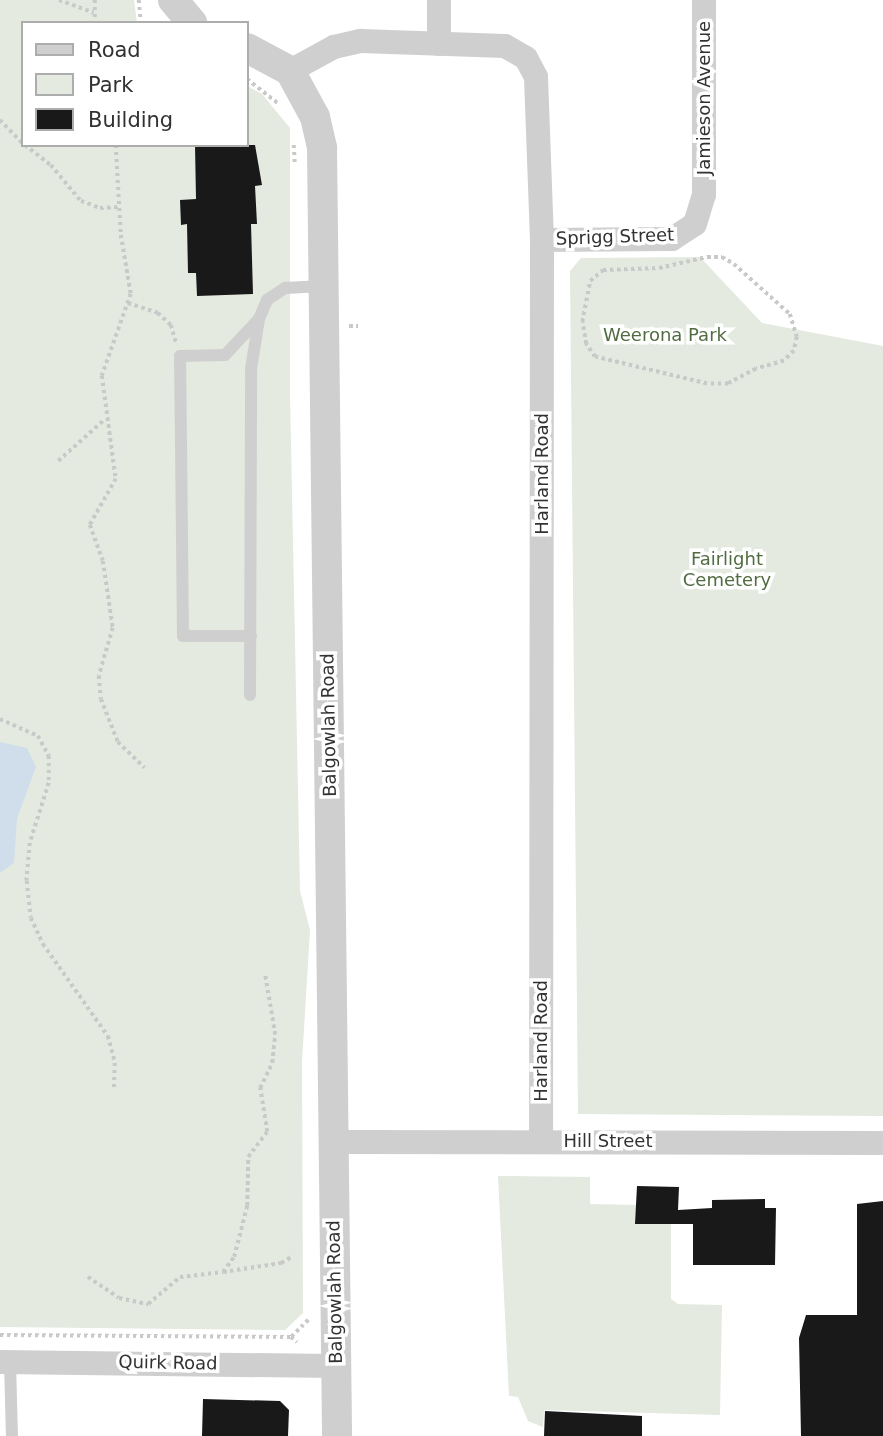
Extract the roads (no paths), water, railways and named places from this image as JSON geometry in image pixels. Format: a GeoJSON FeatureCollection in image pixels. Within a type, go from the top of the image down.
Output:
{"type":"FeatureCollection","features":[{"type":"Feature","properties":{"kind":"street"},"geometry":{"type":"LineString","coordinates":[[173,0],[190,21]]}},
{"type":"Feature","properties":{"kind":"street"},"geometry":{"type":"LineString","coordinates":[[439,0],[439,44]]}},
{"type":"Feature","properties":{"kind":"street","name":"Jamieson Avenue"},"geometry":{"type":"LineString","coordinates":[[704,0],[704,195]]}},
{"type":"Feature","properties":{"kind":"street","name":"Harland Road"},"geometry":{"type":"LineString","coordinates":[[290,71],[346,43],[505,46],[532,66],[539,94],[542,240],[541,1141]]}},
{"type":"Feature","properties":{"kind":"street"},"geometry":{"type":"LineString","coordinates":[[248,49],[290,71]]}},
{"type":"Feature","properties":{"kind":"street","name":"Balgowlah Road"},"geometry":{"type":"LineString","coordinates":[[290,71],[320,132],[337,1436]]}},
{"type":"Feature","properties":{"kind":"street","name":"Sprigg Street"},"geometry":{"type":"LineString","coordinates":[[542,240],[672,239],[695,224],[704,195]]}},
{"type":"Feature","properties":{"kind":"street","name":"Hill Street"},"geometry":{"type":"LineString","coordinates":[[334,1142],[883,1143]]}},
{"type":"Feature","properties":{"kind":"street","name":"Quirk Road"},"geometry":{"type":"LineString","coordinates":[[5,1362],[336,1366]]}},
{"type":"Feature","properties":{"kind":"lane"},"geometry":{"type":"LineString","coordinates":[[251,636],[183,636],[180,356],[225,355],[258,319],[267,300],[285,288],[323,286]]}},
{"type":"Feature","properties":{"kind":"lane"},"geometry":{"type":"LineString","coordinates":[[250,695],[251,369],[258,319]]}},
{"type":"Feature","properties":{"kind":"lane"},"geometry":{"type":"LineString","coordinates":[[5,1362],[12,1436]]}},
{"type":"Feature","properties":{"kind":"water"},"geometry":{"type":"Polygon","coordinates":[[[0,742],[27,748],[36,767],[17,819],[14,863],[0,873],[0,742]]]}},
{"type":"Feature","properties":{"kind":"park label","name":"Weerona Park"},"geometry":{"type":"Point","coordinates":[665,335]}},
{"type":"Feature","properties":{"kind":"park label","name":"Fairlight Cemetery"},"geometry":{"type":"Point","coordinates":[727,570]}}]}
